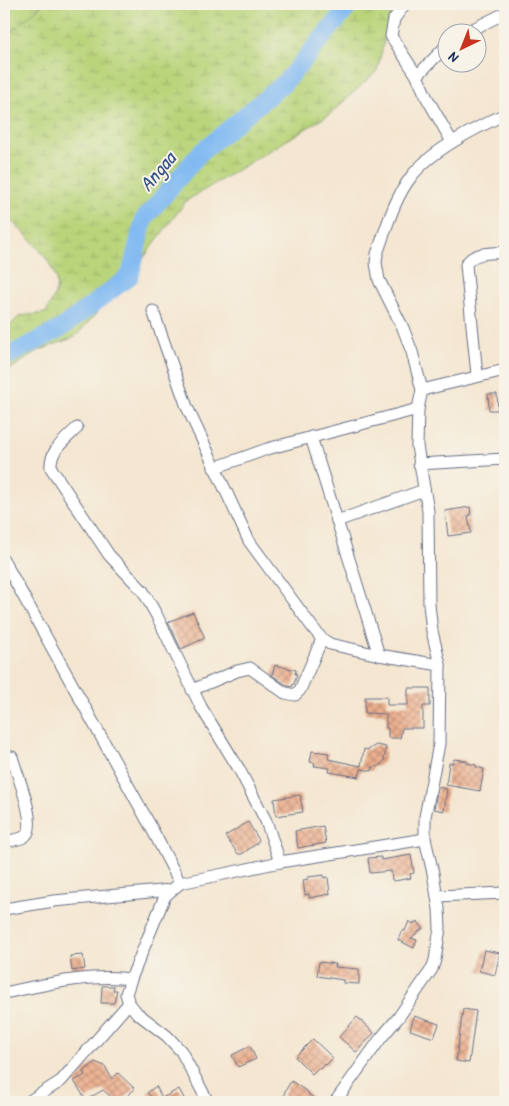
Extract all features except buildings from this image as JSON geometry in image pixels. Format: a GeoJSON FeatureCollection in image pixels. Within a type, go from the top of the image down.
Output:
{"type":"FeatureCollection","features":[{"type":"Feature","properties":{"kind":"street"},"geometry":{"type":"LineString","coordinates":[[405,4],[394,19],[391,36],[417,76],[452,142]]}},
{"type":"Feature","properties":{"kind":"street"},"geometry":{"type":"LineString","coordinates":[[486,22],[505,12]]}},
{"type":"Feature","properties":{"kind":"street"},"geometry":{"type":"LineString","coordinates":[[417,76],[436,56]]}},
{"type":"Feature","properties":{"kind":"street"},"geometry":{"type":"LineString","coordinates":[[335,1102],[432,969],[440,928],[437,896],[425,839],[425,817],[439,744],[440,666],[432,631],[429,604],[428,511],[416,446],[418,409],[422,390],[412,352],[403,328],[379,280],[376,263],[377,254],[397,203],[410,178],[417,170],[452,142],[505,114]]}},
{"type":"Feature","properties":{"kind":"street"},"geometry":{"type":"LineString","coordinates":[[477,375],[466,265],[468,259],[474,256],[505,252]]}},
{"type":"Feature","properties":{"kind":"street"},"geometry":{"type":"LineString","coordinates":[[153,311],[186,407],[249,541],[297,609],[322,639],[330,644],[440,666]]}},
{"type":"Feature","properties":{"kind":"street"},"geometry":{"type":"LineString","coordinates":[[422,390],[477,375],[505,370]]}},
{"type":"Feature","properties":{"kind":"street"},"geometry":{"type":"LineString","coordinates":[[214,468],[311,437],[418,409]]}},
{"type":"Feature","properties":{"kind":"street"},"geometry":{"type":"LineString","coordinates":[[77,428],[53,453],[50,462],[51,468],[109,555],[143,590],[200,707],[238,769],[266,821],[280,862]]}},
{"type":"Feature","properties":{"kind":"street"},"geometry":{"type":"LineString","coordinates":[[311,437],[379,655]]}},
{"type":"Feature","properties":{"kind":"street"},"geometry":{"type":"LineString","coordinates":[[419,464],[505,459]]}},
{"type":"Feature","properties":{"kind":"street"},"geometry":{"type":"LineString","coordinates":[[336,521],[424,490]]}},
{"type":"Feature","properties":{"kind":"street"},"geometry":{"type":"LineString","coordinates":[[4,561],[151,827],[175,887]]}},
{"type":"Feature","properties":{"kind":"street"},"geometry":{"type":"LineString","coordinates":[[192,690],[237,671],[250,668],[286,693],[295,695],[300,690],[322,639]]}},
{"type":"Feature","properties":{"kind":"street"},"geometry":{"type":"LineString","coordinates":[[4,842],[23,838],[28,834],[30,828],[30,816],[12,757]]}},
{"type":"Feature","properties":{"kind":"street"},"geometry":{"type":"LineString","coordinates":[[4,910],[54,901],[175,887],[280,862],[425,839]]}},
{"type":"Feature","properties":{"kind":"street"},"geometry":{"type":"LineString","coordinates":[[175,887],[165,896],[130,979],[126,994],[129,1003],[137,1013],[167,1036],[181,1051],[208,1102]]}},
{"type":"Feature","properties":{"kind":"street"},"geometry":{"type":"LineString","coordinates":[[437,896],[505,893]]}},
{"type":"Feature","properties":{"kind":"street"},"geometry":{"type":"LineString","coordinates":[[4,993],[93,978],[117,977],[130,979]]}},
{"type":"Feature","properties":{"kind":"street"},"geometry":{"type":"LineString","coordinates":[[28,1102],[61,1081],[129,1003]]}},
{"type":"Feature","properties":{"kind":"green space"},"geometry":{"type":"Polygon","coordinates":[[[4,4],[43,4],[4,38],[4,4]]]}},
{"type":"Feature","properties":{"kind":"green space"},"geometry":{"type":"Polygon","coordinates":[[[43,4],[393,4],[377,71],[330,114],[186,201],[130,276],[75,337],[38,351],[4,373],[4,331],[20,316],[46,313],[56,291],[53,270],[47,259],[30,239],[4,215],[4,38],[43,4]]]}},
{"type":"Feature","properties":{"kind":"waterway","name":"Angaa"},"geometry":{"type":"LineString","coordinates":[[4,358],[60,329],[130,276],[144,219],[200,153],[285,82],[351,4]]}}]}
